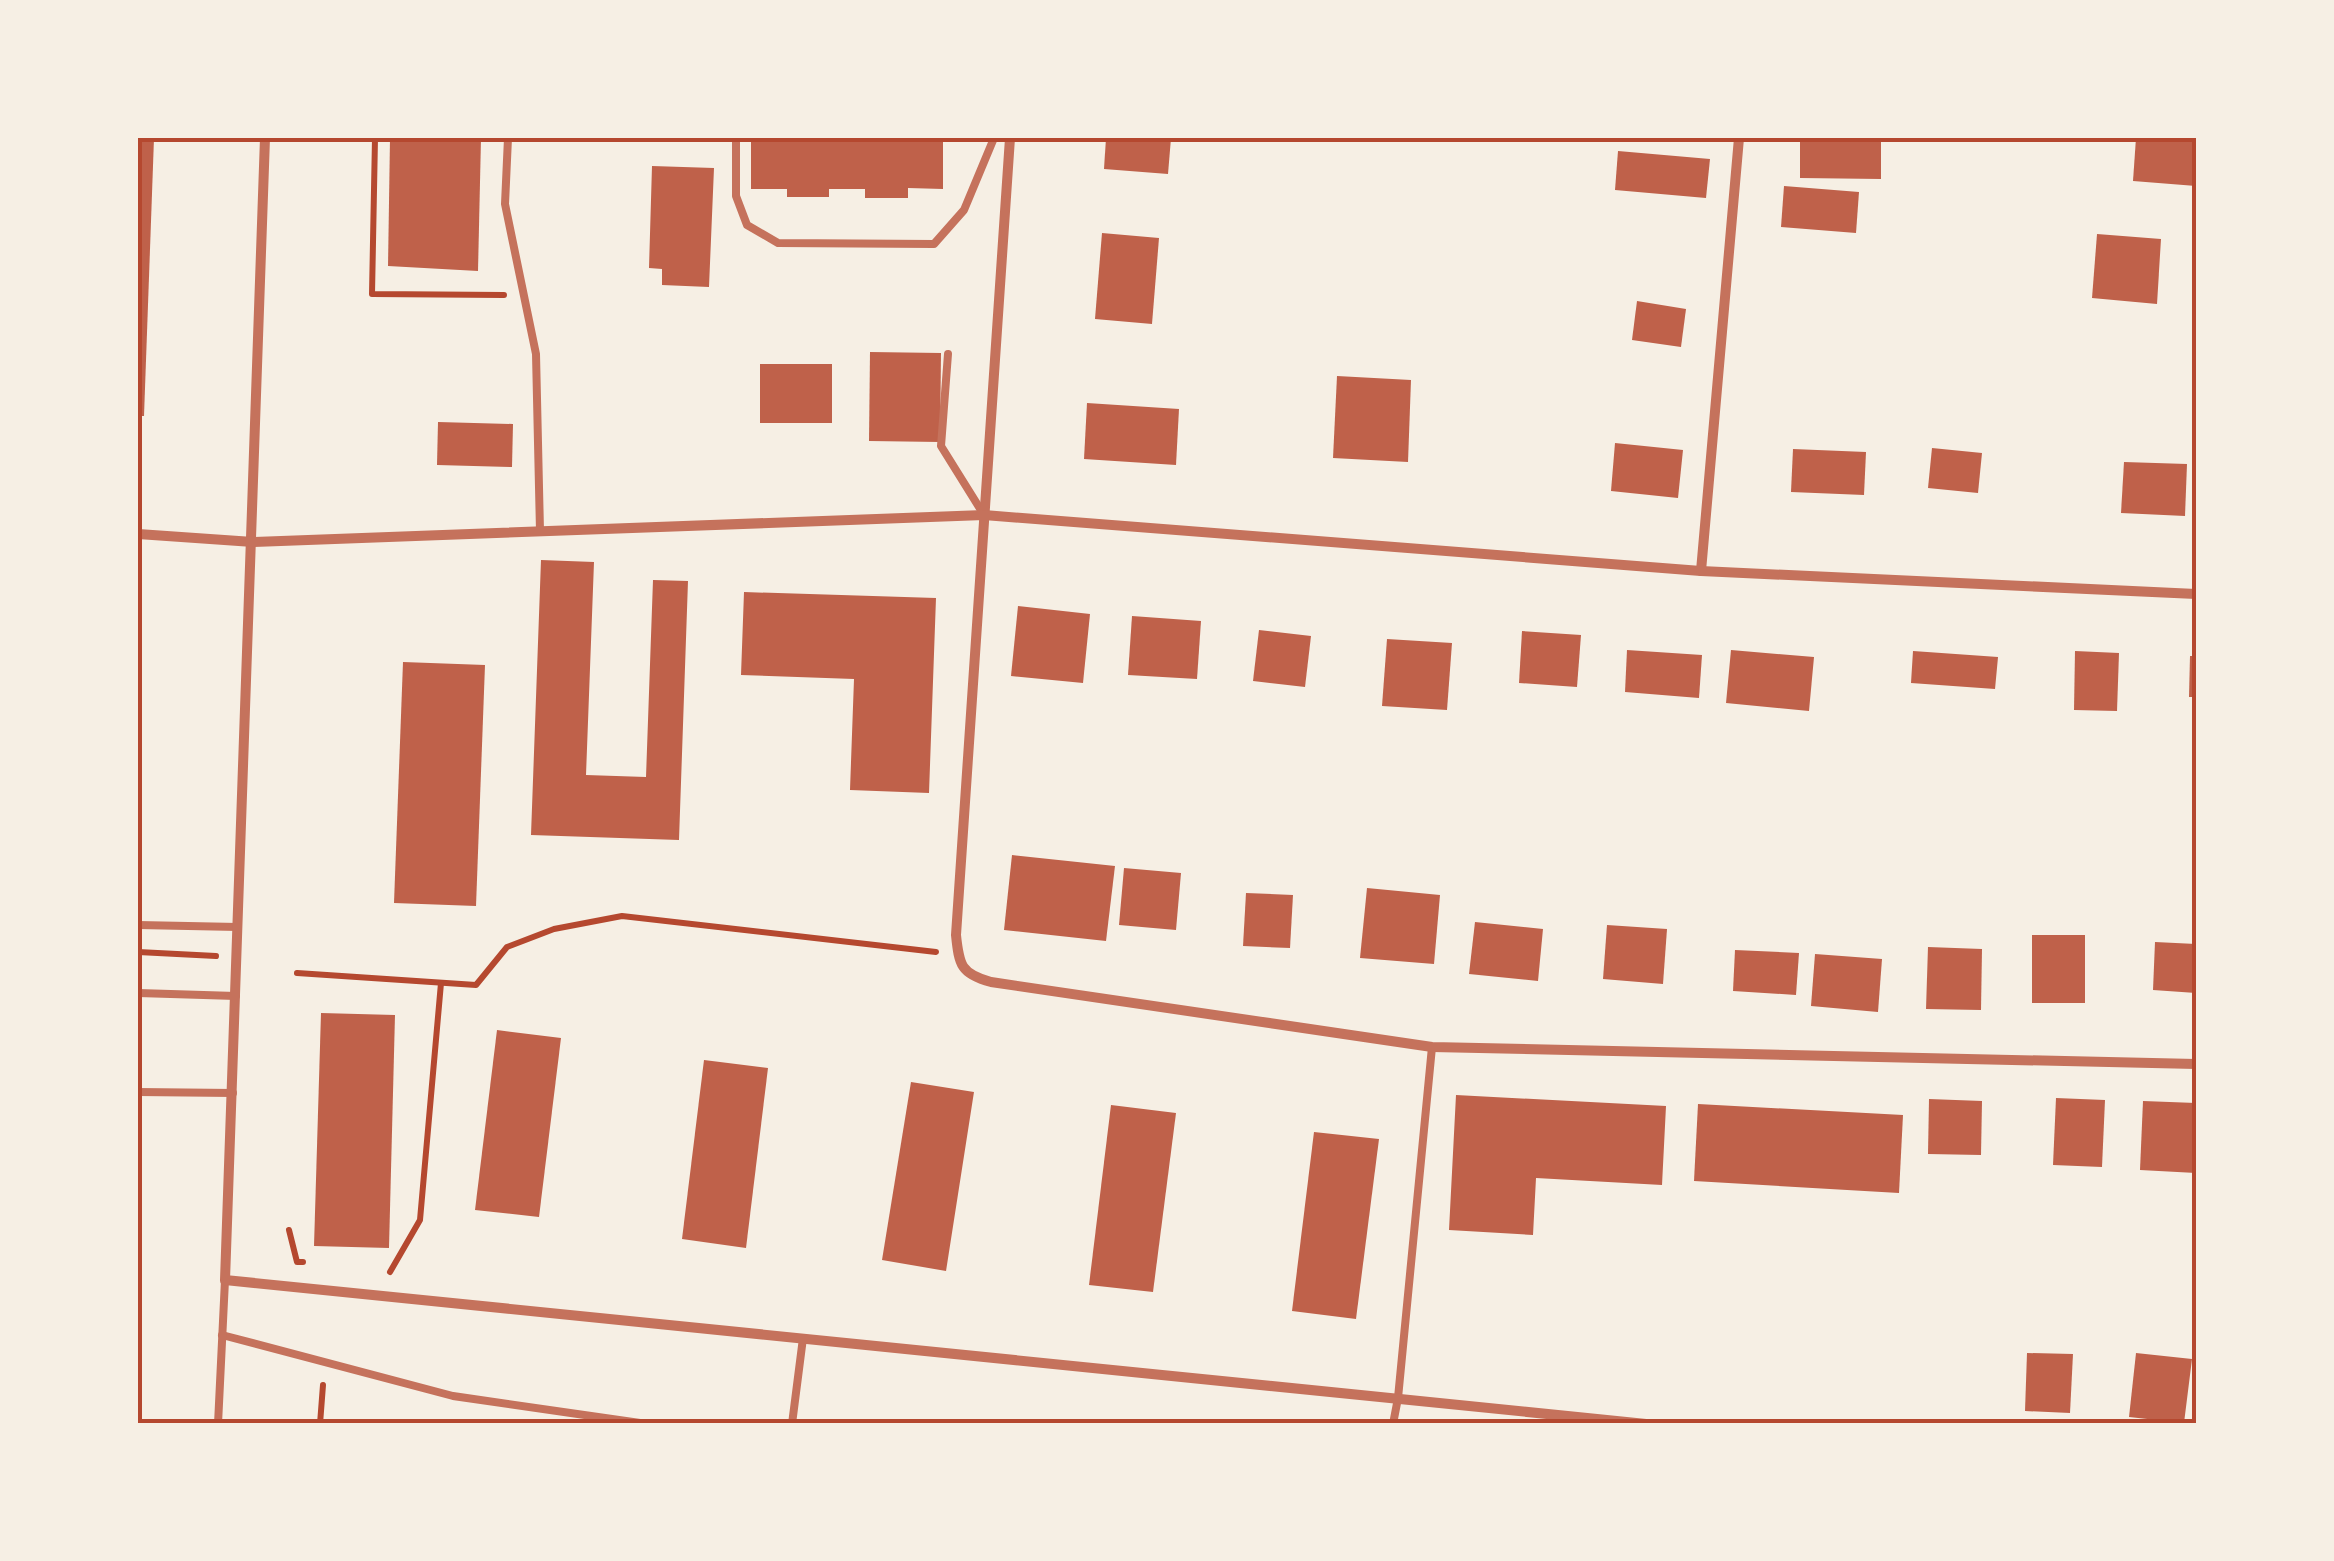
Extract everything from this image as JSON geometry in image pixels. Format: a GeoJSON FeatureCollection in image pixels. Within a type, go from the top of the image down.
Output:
{"type":"FeatureCollection","features":[{"type":"Feature","properties":{"kind":"street"},"geometry":{"type":"LineString","coordinates":[[266,138],[225,1280],[1646,1424]]}},
{"type":"Feature","properties":{"kind":"street"},"geometry":{"type":"LineString","coordinates":[[1010,138],[956,935],[964,970],[991,982],[1432,1047],[2196,1064]]}},
{"type":"Feature","properties":{"kind":"street"},"geometry":{"type":"LineString","coordinates":[[1701,570],[1738,138]]}},
{"type":"Feature","properties":{"kind":"street"},"geometry":{"type":"LineString","coordinates":[[138,534],[252,542],[984,515],[1701,570],[2196,594]]}},
{"type":"Feature","properties":{"kind":"lane"},"geometry":{"type":"LineString","coordinates":[[508,138],[505,204],[536,354],[540,531]]}},
{"type":"Feature","properties":{"kind":"lane"},"geometry":{"type":"LineString","coordinates":[[736,138],[736,196],[747,226],[778,243],[934,244],[964,210],[994,138]]}},
{"type":"Feature","properties":{"kind":"lane"},"geometry":{"type":"LineString","coordinates":[[948,354],[941,446],[984,515]]}},
{"type":"Feature","properties":{"kind":"lane"},"geometry":{"type":"LineString","coordinates":[[138,925],[238,927]]}},
{"type":"Feature","properties":{"kind":"lane"},"geometry":{"type":"LineString","coordinates":[[138,992],[236,996]]}},
{"type":"Feature","properties":{"kind":"lane"},"geometry":{"type":"LineString","coordinates":[[1394,1424],[1432,1047]]}},
{"type":"Feature","properties":{"kind":"lane"},"geometry":{"type":"LineString","coordinates":[[138,1092],[233,1093]]}},
{"type":"Feature","properties":{"kind":"lane"},"geometry":{"type":"LineString","coordinates":[[218,1424],[225,1280]]}},
{"type":"Feature","properties":{"kind":"lane"},"geometry":{"type":"LineString","coordinates":[[222,1335],[453,1396],[647,1424]]}},
{"type":"Feature","properties":{"kind":"lane"},"geometry":{"type":"LineString","coordinates":[[792,1424],[803,1338]]}},
{"type":"Feature","properties":{"kind":"path"},"geometry":{"type":"LineString","coordinates":[[376,138],[372,294],[524,295]]}},
{"type":"Feature","properties":{"kind":"path"},"geometry":{"type":"LineString","coordinates":[[297,972],[476,985],[507,947],[554,928],[622,916],[958,955]]}},
{"type":"Feature","properties":{"kind":"path"},"geometry":{"type":"LineString","coordinates":[[138,952],[237,957]]}},
{"type":"Feature","properties":{"kind":"path"},"geometry":{"type":"LineString","coordinates":[[377,1295],[420,1220],[441,983]]}},
{"type":"Feature","properties":{"kind":"path"},"geometry":{"type":"LineString","coordinates":[[320,1424],[324,1362]]}},
{"type":"Feature","properties":{"kind":"building"},"geometry":{"type":"Polygon","coordinates":[[[138,138],[154,138],[144,416],[138,416],[138,138]]]}},
{"type":"Feature","properties":{"kind":"building"},"geometry":{"type":"Polygon","coordinates":[[[390,138],[481,138],[478,271],[388,266],[390,138]]]}},
{"type":"Feature","properties":{"kind":"building"},"geometry":{"type":"Polygon","coordinates":[[[751,138],[943,138],[943,189],[908,188],[908,198],[865,198],[865,189],[829,189],[829,197],[787,197],[787,189],[751,189],[751,138]]]}},
{"type":"Feature","properties":{"kind":"building"},"geometry":{"type":"Polygon","coordinates":[[[1106,138],[1171,138],[1168,174],[1104,169],[1106,138]]]}},
{"type":"Feature","properties":{"kind":"building"},"geometry":{"type":"Polygon","coordinates":[[[1800,138],[1881,139],[1881,179],[1800,178],[1800,138]]]}},
{"type":"Feature","properties":{"kind":"building"},"geometry":{"type":"Polygon","coordinates":[[[2136,138],[2196,138],[2196,186],[2133,181],[2136,138]]]}},
{"type":"Feature","properties":{"kind":"building"},"geometry":{"type":"Polygon","coordinates":[[[1618,151],[1710,159],[1706,198],[1615,190],[1618,151]]]}},
{"type":"Feature","properties":{"kind":"building"},"geometry":{"type":"Polygon","coordinates":[[[652,166],[714,168],[709,287],[662,285],[662,269],[649,268],[652,166]]]}},
{"type":"Feature","properties":{"kind":"building"},"geometry":{"type":"Polygon","coordinates":[[[1784,186],[1859,192],[1856,233],[1781,227],[1784,186]]]}},
{"type":"Feature","properties":{"kind":"building"},"geometry":{"type":"Polygon","coordinates":[[[1102,233],[1159,238],[1152,324],[1095,319],[1102,233]]]}},
{"type":"Feature","properties":{"kind":"building"},"geometry":{"type":"Polygon","coordinates":[[[2097,234],[2161,239],[2157,304],[2092,298],[2097,234]]]}},
{"type":"Feature","properties":{"kind":"building"},"geometry":{"type":"Polygon","coordinates":[[[1637,301],[1686,309],[1681,347],[1632,340],[1637,301]]]}},
{"type":"Feature","properties":{"kind":"building"},"geometry":{"type":"Polygon","coordinates":[[[870,352],[941,353],[940,442],[869,441],[870,352]]]}},
{"type":"Feature","properties":{"kind":"building"},"geometry":{"type":"Polygon","coordinates":[[[760,364],[832,364],[832,423],[760,423],[760,364]]]}},
{"type":"Feature","properties":{"kind":"building"},"geometry":{"type":"Polygon","coordinates":[[[1337,376],[1411,380],[1408,462],[1333,458],[1337,376]]]}},
{"type":"Feature","properties":{"kind":"building"},"geometry":{"type":"Polygon","coordinates":[[[1087,403],[1179,409],[1176,465],[1084,459],[1087,403]]]}},
{"type":"Feature","properties":{"kind":"building"},"geometry":{"type":"Polygon","coordinates":[[[438,422],[513,424],[512,467],[437,465],[438,422]]]}},
{"type":"Feature","properties":{"kind":"building"},"geometry":{"type":"Polygon","coordinates":[[[1615,443],[1683,450],[1678,498],[1611,491],[1615,443]]]}},
{"type":"Feature","properties":{"kind":"building"},"geometry":{"type":"Polygon","coordinates":[[[1932,448],[1982,453],[1978,493],[1928,488],[1932,448]]]}},
{"type":"Feature","properties":{"kind":"building"},"geometry":{"type":"Polygon","coordinates":[[[1793,449],[1866,452],[1864,495],[1791,492],[1793,449]]]}},
{"type":"Feature","properties":{"kind":"building"},"geometry":{"type":"Polygon","coordinates":[[[2124,462],[2187,464],[2185,516],[2121,513],[2124,462]]]}},
{"type":"Feature","properties":{"kind":"building"},"geometry":{"type":"Polygon","coordinates":[[[541,560],[594,562],[586,775],[646,777],[653,580],[688,581],[679,840],[531,835],[541,560]]]}},
{"type":"Feature","properties":{"kind":"building"},"geometry":{"type":"Polygon","coordinates":[[[744,592],[936,598],[929,793],[850,790],[854,679],[741,675],[744,592]]]}},
{"type":"Feature","properties":{"kind":"building"},"geometry":{"type":"Polygon","coordinates":[[[1018,606],[1090,614],[1083,683],[1011,676],[1018,606]]]}},
{"type":"Feature","properties":{"kind":"building"},"geometry":{"type":"Polygon","coordinates":[[[1132,616],[1201,621],[1197,679],[1128,675],[1132,616]]]}},
{"type":"Feature","properties":{"kind":"building"},"geometry":{"type":"Polygon","coordinates":[[[1259,630],[1311,636],[1305,687],[1253,681],[1259,630]]]}},
{"type":"Feature","properties":{"kind":"building"},"geometry":{"type":"Polygon","coordinates":[[[1522,631],[1581,635],[1577,687],[1519,683],[1522,631]]]}},
{"type":"Feature","properties":{"kind":"building"},"geometry":{"type":"Polygon","coordinates":[[[1387,639],[1452,643],[1447,710],[1382,706],[1387,639]]]}},
{"type":"Feature","properties":{"kind":"building"},"geometry":{"type":"Polygon","coordinates":[[[1627,650],[1702,655],[1699,698],[1625,692],[1627,650]]]}},
{"type":"Feature","properties":{"kind":"building"},"geometry":{"type":"Polygon","coordinates":[[[1731,650],[1814,657],[1809,711],[1726,703],[1731,650]]]}},
{"type":"Feature","properties":{"kind":"building"},"geometry":{"type":"Polygon","coordinates":[[[1913,651],[1998,657],[1995,689],[1911,683],[1913,651]]]}},
{"type":"Feature","properties":{"kind":"building"},"geometry":{"type":"Polygon","coordinates":[[[2075,651],[2119,653],[2117,711],[2074,710],[2075,651]]]}},
{"type":"Feature","properties":{"kind":"building"},"geometry":{"type":"Polygon","coordinates":[[[2190,656],[2196,656],[2196,697],[2189,697],[2190,656]]]}},
{"type":"Feature","properties":{"kind":"building"},"geometry":{"type":"Polygon","coordinates":[[[403,662],[485,665],[476,906],[394,903],[403,662]]]}},
{"type":"Feature","properties":{"kind":"building"},"geometry":{"type":"Polygon","coordinates":[[[1012,855],[1115,866],[1106,941],[1004,930],[1012,855]]]}},
{"type":"Feature","properties":{"kind":"building"},"geometry":{"type":"Polygon","coordinates":[[[1124,868],[1181,873],[1176,930],[1119,925],[1124,868]]]}},
{"type":"Feature","properties":{"kind":"building"},"geometry":{"type":"Polygon","coordinates":[[[1367,888],[1440,895],[1434,964],[1360,958],[1367,888]]]}},
{"type":"Feature","properties":{"kind":"building"},"geometry":{"type":"Polygon","coordinates":[[[1246,893],[1293,895],[1290,948],[1243,946],[1246,893]]]}},
{"type":"Feature","properties":{"kind":"building"},"geometry":{"type":"Polygon","coordinates":[[[1475,922],[1543,929],[1538,981],[1469,974],[1475,922]]]}},
{"type":"Feature","properties":{"kind":"building"},"geometry":{"type":"Polygon","coordinates":[[[1607,925],[1667,929],[1663,984],[1603,979],[1607,925]]]}},
{"type":"Feature","properties":{"kind":"building"},"geometry":{"type":"Polygon","coordinates":[[[2032,935],[2085,935],[2085,1003],[2032,1003],[2032,935]]]}},
{"type":"Feature","properties":{"kind":"building"},"geometry":{"type":"Polygon","coordinates":[[[2155,942],[2196,944],[2196,993],[2153,990],[2155,942]]]}},
{"type":"Feature","properties":{"kind":"building"},"geometry":{"type":"Polygon","coordinates":[[[1928,947],[1982,949],[1981,1010],[1926,1009],[1928,947]]]}},
{"type":"Feature","properties":{"kind":"building"},"geometry":{"type":"Polygon","coordinates":[[[1735,950],[1799,953],[1796,995],[1733,991],[1735,950]]]}},
{"type":"Feature","properties":{"kind":"building"},"geometry":{"type":"Polygon","coordinates":[[[1815,954],[1882,959],[1878,1012],[1811,1006],[1815,954]]]}},
{"type":"Feature","properties":{"kind":"building"},"geometry":{"type":"Polygon","coordinates":[[[321,1013],[395,1015],[389,1248],[314,1246],[321,1013]]]}},
{"type":"Feature","properties":{"kind":"building"},"geometry":{"type":"Polygon","coordinates":[[[497,1030],[561,1038],[539,1217],[475,1210],[497,1030]]]}},
{"type":"Feature","properties":{"kind":"building"},"geometry":{"type":"Polygon","coordinates":[[[704,1060],[768,1068],[746,1248],[682,1239],[704,1060]]]}},
{"type":"Feature","properties":{"kind":"building"},"geometry":{"type":"Polygon","coordinates":[[[911,1082],[974,1092],[946,1271],[882,1260],[911,1082]]]}},
{"type":"Feature","properties":{"kind":"building"},"geometry":{"type":"Polygon","coordinates":[[[1456,1095],[1666,1106],[1662,1185],[1536,1178],[1533,1235],[1449,1230],[1456,1095]]]}},
{"type":"Feature","properties":{"kind":"building"},"geometry":{"type":"Polygon","coordinates":[[[2056,1098],[2105,1100],[2102,1167],[2053,1165],[2056,1098]]]}},
{"type":"Feature","properties":{"kind":"building"},"geometry":{"type":"Polygon","coordinates":[[[1929,1099],[1982,1101],[1981,1155],[1928,1154],[1929,1099]]]}},
{"type":"Feature","properties":{"kind":"building"},"geometry":{"type":"Polygon","coordinates":[[[2143,1101],[2196,1103],[2196,1173],[2140,1170],[2143,1101]]]}},
{"type":"Feature","properties":{"kind":"building"},"geometry":{"type":"Polygon","coordinates":[[[1698,1104],[1903,1115],[1899,1193],[1694,1181],[1698,1104]]]}},
{"type":"Feature","properties":{"kind":"building"},"geometry":{"type":"Polygon","coordinates":[[[1111,1105],[1176,1113],[1153,1292],[1089,1285],[1111,1105]]]}},
{"type":"Feature","properties":{"kind":"building"},"geometry":{"type":"Polygon","coordinates":[[[1314,1132],[1379,1139],[1356,1319],[1292,1311],[1314,1132]]]}},
{"type":"Feature","properties":{"kind":"building"},"geometry":{"type":"Polygon","coordinates":[[[2027,1353],[2073,1354],[2070,1413],[2025,1411],[2027,1353]]]}},
{"type":"Feature","properties":{"kind":"building"},"geometry":{"type":"Polygon","coordinates":[[[2136,1353],[2192,1359],[2184,1423],[2129,1417],[2136,1353]]]}}]}
